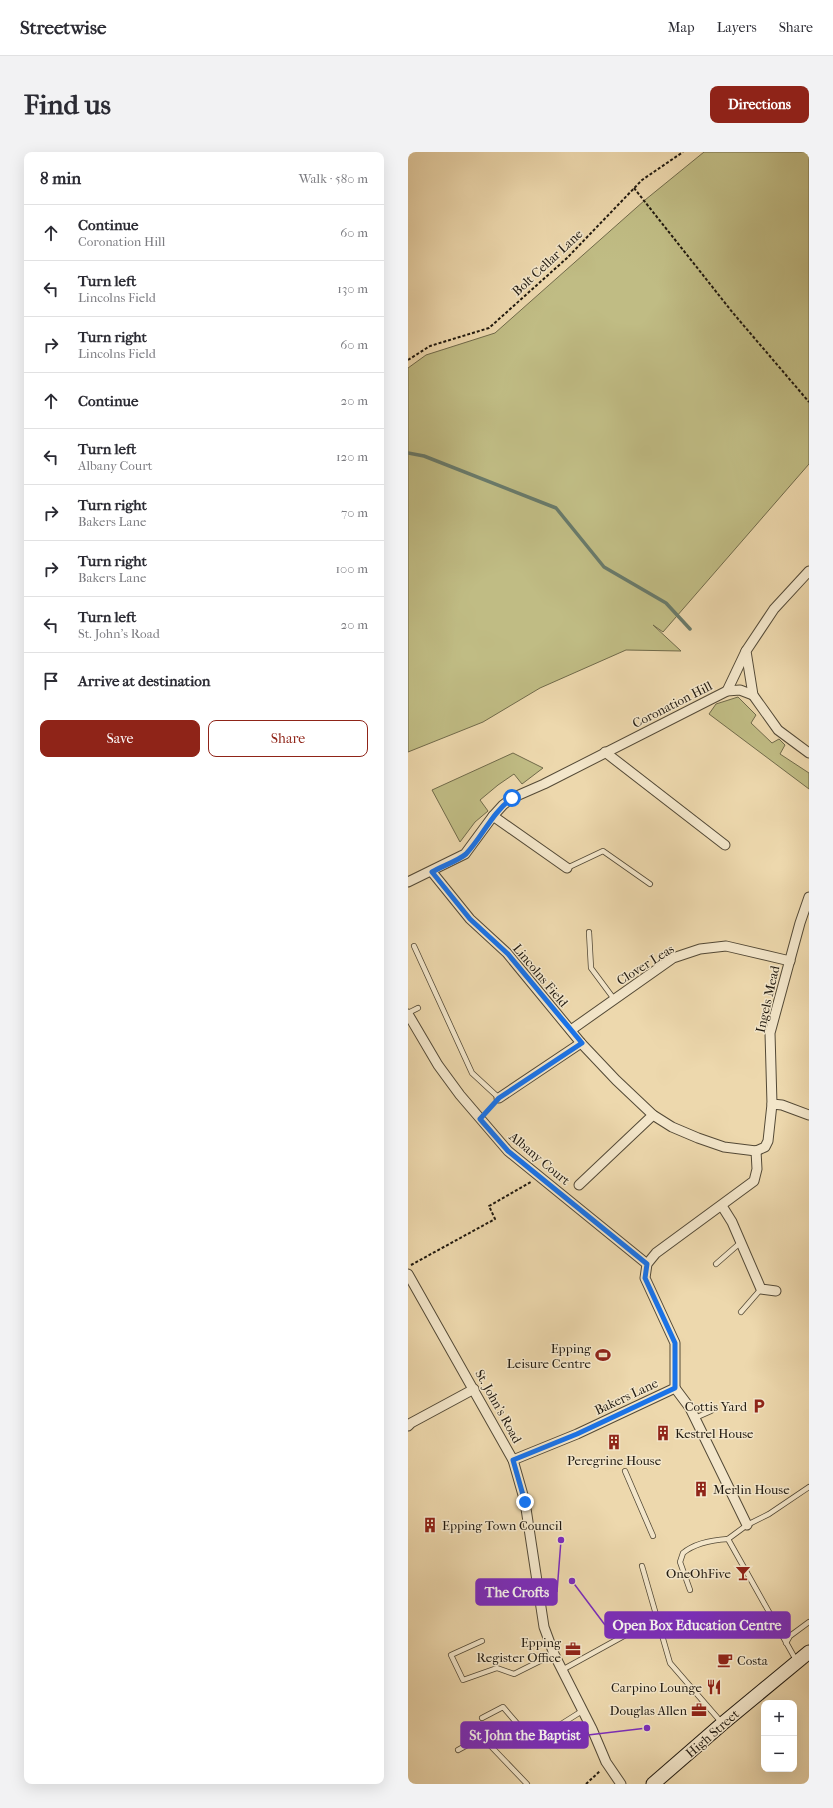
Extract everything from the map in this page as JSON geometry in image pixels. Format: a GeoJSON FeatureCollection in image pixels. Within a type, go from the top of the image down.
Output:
{"type":"FeatureCollection","features":[{"type":"Feature","properties":{"kind":"main road","name":"High Street"},"geometry":{"type":"LineString","coordinates":[[653,1784],[722,1724],[809,1652]]}},
{"type":"Feature","properties":{"kind":"street"},"geometry":{"type":"LineString","coordinates":[[727,691],[746,651],[774,608],[809,571]]}},
{"type":"Feature","properties":{"kind":"street"},"geometry":{"type":"LineString","coordinates":[[746,651],[753,695],[778,730],[809,753]]}},
{"type":"Feature","properties":{"kind":"street","name":"Coronation Hill"},"geometry":{"type":"LineString","coordinates":[[408,882],[432,872],[465,854],[493,816],[512,798],[727,691],[740,690],[753,695]]}},
{"type":"Feature","properties":{"kind":"street"},"geometry":{"type":"LineString","coordinates":[[605,752],[725,845]]}},
{"type":"Feature","properties":{"kind":"street"},"geometry":{"type":"LineString","coordinates":[[493,816],[567,868]]}},
{"type":"Feature","properties":{"kind":"street","name":"Lincolns Field"},"geometry":{"type":"LineString","coordinates":[[432,872],[470,919],[508,954],[582,1043],[616,1080],[653,1115],[672,1127],[698,1138],[724,1147],[756,1151]]}},
{"type":"Feature","properties":{"kind":"street","name":"Ingels Mead"},"geometry":{"type":"LineString","coordinates":[[756,1151],[765,1147],[768,1141],[772,1104],[770,1033],[800,923],[809,898]]}},
{"type":"Feature","properties":{"kind":"street"},"geometry":{"type":"LineString","coordinates":[[800,923],[809,925]]}},
{"type":"Feature","properties":{"kind":"street","name":"Clover Leas"},"geometry":{"type":"LineString","coordinates":[[571,1030],[673,958],[700,949],[726,946],[790,961]]}},
{"type":"Feature","properties":{"kind":"street","name":"Albany Court"},"geometry":{"type":"LineString","coordinates":[[408,1014],[438,1065],[460,1095],[508,1151],[647,1264]]}},
{"type":"Feature","properties":{"kind":"street"},"geometry":{"type":"LineString","coordinates":[[499,1098],[582,1043]]}},
{"type":"Feature","properties":{"kind":"street"},"geometry":{"type":"LineString","coordinates":[[772,1104],[782,1105],[809,1115]]}},
{"type":"Feature","properties":{"kind":"street"},"geometry":{"type":"LineString","coordinates":[[579,1185],[653,1115]]}},
{"type":"Feature","properties":{"kind":"street"},"geometry":{"type":"LineString","coordinates":[[647,1264],[656,1254],[754,1181],[757,1169],[756,1151]]}},
{"type":"Feature","properties":{"kind":"street"},"geometry":{"type":"LineString","coordinates":[[722,1206],[732,1222],[761,1289],[776,1291]]}},
{"type":"Feature","properties":{"kind":"street","name":"Bakers Lane"},"geometry":{"type":"LineString","coordinates":[[513,1460],[577,1434],[675,1388],[675,1343],[645,1278],[647,1264]]}},
{"type":"Feature","properties":{"kind":"street","name":"St. John's Road"},"geometry":{"type":"LineString","coordinates":[[408,1274],[513,1460],[525,1502],[535,1578],[544,1627],[554,1654],[608,1764],[621,1784]]}},
{"type":"Feature","properties":{"kind":"street"},"geometry":{"type":"LineString","coordinates":[[675,1388],[690,1408],[747,1525]]}},
{"type":"Feature","properties":{"kind":"street"},"geometry":{"type":"LineString","coordinates":[[408,1426],[474,1389]]}},
{"type":"Feature","properties":{"kind":"lane"},"geometry":{"type":"LineString","coordinates":[[567,868],[603,850],[650,884]]}},
{"type":"Feature","properties":{"kind":"lane"},"geometry":{"type":"LineString","coordinates":[[589,932],[591,968],[614,999]]}},
{"type":"Feature","properties":{"kind":"lane"},"geometry":{"type":"LineString","coordinates":[[414,946],[472,1072],[499,1098]]}},
{"type":"Feature","properties":{"kind":"lane"},"geometry":{"type":"LineString","coordinates":[[408,1014],[418,1008]]}},
{"type":"Feature","properties":{"kind":"lane"},"geometry":{"type":"LineString","coordinates":[[716,1264],[740,1243]]}},
{"type":"Feature","properties":{"kind":"lane"},"geometry":{"type":"LineString","coordinates":[[740,1312],[761,1289]]}},
{"type":"Feature","properties":{"kind":"lane"},"geometry":{"type":"LineString","coordinates":[[695,1418],[712,1411]]}},
{"type":"Feature","properties":{"kind":"lane"},"geometry":{"type":"LineString","coordinates":[[625,1471],[653,1536]]}},
{"type":"Feature","properties":{"kind":"lane"},"geometry":{"type":"LineString","coordinates":[[690,1590],[680,1562],[683,1553],[701,1544],[728,1539],[747,1525],[769,1514],[809,1487]]}},
{"type":"Feature","properties":{"kind":"lane"},"geometry":{"type":"LineString","coordinates":[[728,1539],[797,1661]]}},
{"type":"Feature","properties":{"kind":"lane"},"geometry":{"type":"LineString","coordinates":[[642,1566],[670,1663],[722,1724]]}},
{"type":"Feature","properties":{"kind":"lane"},"geometry":{"type":"LineString","coordinates":[[786,1643],[790,1636],[809,1622]]}},
{"type":"Feature","properties":{"kind":"lane"},"geometry":{"type":"LineString","coordinates":[[562,1670],[632,1632]]}},
{"type":"Feature","properties":{"kind":"lane"},"geometry":{"type":"LineString","coordinates":[[482,1641],[451,1655],[462,1680],[497,1668],[514,1674],[554,1654]]}},
{"type":"Feature","properties":{"kind":"lane"},"geometry":{"type":"LineString","coordinates":[[482,1718],[503,1707],[532,1742],[582,1711]]}},
{"type":"Feature","properties":{"kind":"lane"},"geometry":{"type":"LineString","coordinates":[[458,1750],[482,1736],[527,1784]]}},
{"type":"Feature","properties":{"kind":"path","name":"Bolt Cellar Lane"},"geometry":{"type":"LineString","coordinates":[[408,360],[430,346],[489,328],[567,258],[642,180],[683,152]]}},
{"type":"Feature","properties":{"kind":"path"},"geometry":{"type":"LineString","coordinates":[[634,188],[733,313],[809,402]]}},
{"type":"Feature","properties":{"kind":"path"},"geometry":{"type":"LineString","coordinates":[[408,1267],[495,1219],[489,1206],[540,1177]]}},
{"type":"Feature","properties":{"kind":"path"},"geometry":{"type":"LineString","coordinates":[[586,1784],[608,1764]]}},
{"type":"Feature","properties":{"kind":"shaded area"},"geometry":{"type":"Polygon","coordinates":[[[704,152],[809,152],[809,464],[663,632],[653,625],[681,651],[626,650],[540,688],[483,722],[408,752],[408,368],[426,355],[495,333],[645,200],[704,152]]]}},
{"type":"Feature","properties":{"kind":"shaded area"},"geometry":{"type":"Polygon","coordinates":[[[738,697],[756,715],[751,723],[772,743],[779,739],[785,745],[780,754],[809,773],[809,789],[709,714],[716,704],[738,697]]]}},
{"type":"Feature","properties":{"kind":"shaded area"},"geometry":{"type":"Polygon","coordinates":[[[513,753],[543,768],[522,784],[514,774],[480,800],[488,811],[475,822],[460,842],[432,790],[513,753]]]}},
{"type":"Feature","properties":{"kind":"waterway"},"geometry":{"type":"LineString","coordinates":[[408,453],[424,456],[556,508],[604,567],[666,603],[690,629]]}},
{"type":"Feature","properties":{"kind":"place","name":"Epping Leisure Centre"},"geometry":{"type":"Point","coordinates":[603,1355]}},
{"type":"Feature","properties":{"kind":"place","name":"Cottis Yard"},"geometry":{"type":"Point","coordinates":[759,1406]}},
{"type":"Feature","properties":{"kind":"place","name":"Kestrel House"},"geometry":{"type":"Point","coordinates":[663,1433]}},
{"type":"Feature","properties":{"kind":"place","name":"Peregrine House"},"geometry":{"type":"Point","coordinates":[614,1442]}},
{"type":"Feature","properties":{"kind":"place","name":"Merlin House"},"geometry":{"type":"Point","coordinates":[701,1489]}},
{"type":"Feature","properties":{"kind":"place","name":"Epping Town Council"},"geometry":{"type":"Point","coordinates":[430,1525]}},
{"type":"Feature","properties":{"kind":"place","name":"The Crofts"},"geometry":{"type":"Point","coordinates":[561,1540]}},
{"type":"Feature","properties":{"kind":"place","name":"OneOhFive"},"geometry":{"type":"Point","coordinates":[743,1573]}},
{"type":"Feature","properties":{"kind":"place","name":"Open Box Education Centre"},"geometry":{"type":"Point","coordinates":[572,1581]}},
{"type":"Feature","properties":{"kind":"place","name":"Epping Register Office"},"geometry":{"type":"Point","coordinates":[573,1649]}},
{"type":"Feature","properties":{"kind":"place","name":"Costa"},"geometry":{"type":"Point","coordinates":[725,1660]}},
{"type":"Feature","properties":{"kind":"place","name":"Carpino Lounge"},"geometry":{"type":"Point","coordinates":[714,1687]}},
{"type":"Feature","properties":{"kind":"place","name":"Douglas Allen"},"geometry":{"type":"Point","coordinates":[699,1710]}},
{"type":"Feature","properties":{"kind":"place","name":"St John the Baptist"},"geometry":{"type":"Point","coordinates":[647,1728]}},
{"type":"Feature","properties":{"kind":"route"},"geometry":{"type":"LineString","coordinates":[[512,798],[493,816],[465,854],[432,872],[470,919],[508,954],[582,1043],[499,1098],[480,1119],[508,1151],[647,1264],[645,1278],[675,1343],[675,1388],[577,1434],[513,1460],[520,1480],[525,1502]]}}]}
